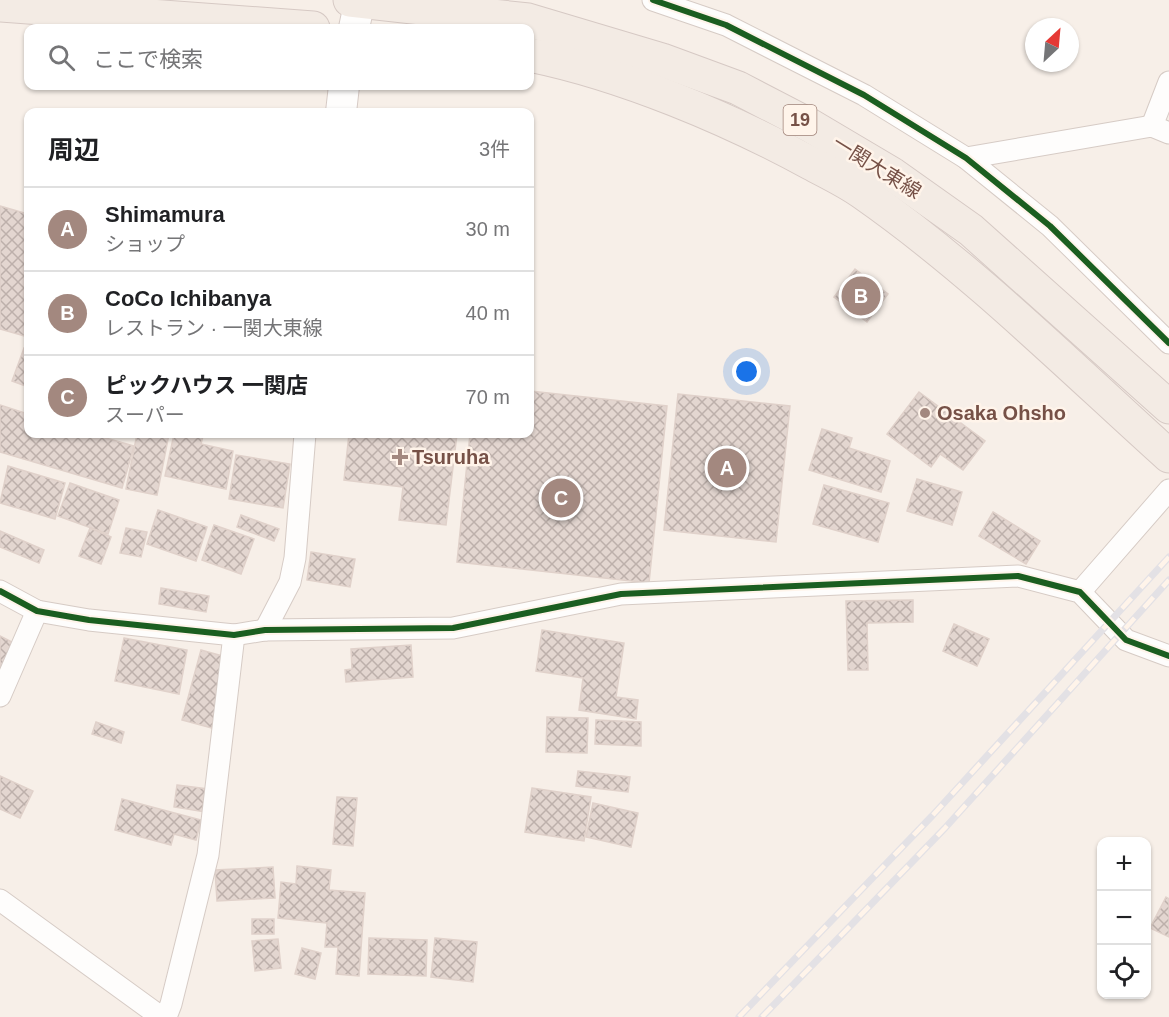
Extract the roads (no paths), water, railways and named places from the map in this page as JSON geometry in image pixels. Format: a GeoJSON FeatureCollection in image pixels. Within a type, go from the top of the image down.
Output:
{"type":"FeatureCollection","features":[{"type":"Feature","properties":{"kind":"main road","name":"一関大東線"},"geometry":{"type":"LineString","coordinates":[[351,0],[528,20],[662,60],[738,88],[811,126],[892,174],[971,230],[1169,407]]}},
{"type":"Feature","properties":{"kind":"main road"},"geometry":{"type":"LineString","coordinates":[[0,5],[259,24]]}},
{"type":"Feature","properties":{"kind":"main road","name":"一関大東線"},"geometry":{"type":"LineString","coordinates":[[534,56],[565,64],[698,110],[771,141],[861,191],[933,244],[1169,456]]}},
{"type":"Feature","properties":{"kind":"street"},"geometry":{"type":"LineString","coordinates":[[355,24],[360,0]]}},
{"type":"Feature","properties":{"kind":"street"},"geometry":{"type":"LineString","coordinates":[[653,0],[737,31],[864,95],[966,158],[1050,226],[1169,343]]}},
{"type":"Feature","properties":{"kind":"street"},"geometry":{"type":"LineString","coordinates":[[966,158],[1161,129],[1169,82]]}},
{"type":"Feature","properties":{"kind":"street"},"geometry":{"type":"LineString","coordinates":[[341,108],[344,90]]}},
{"type":"Feature","properties":{"kind":"street"},"geometry":{"type":"LineString","coordinates":[[265,630],[290,582],[295,558],[305,438]]}},
{"type":"Feature","properties":{"kind":"street"},"geometry":{"type":"LineString","coordinates":[[1080,592],[1169,490]]}},
{"type":"Feature","properties":{"kind":"street"},"geometry":{"type":"LineString","coordinates":[[0,591],[38,611],[89,620],[234,635],[265,630],[453,628],[621,594],[1011,576],[1080,592],[1126,640],[1169,657]]}},
{"type":"Feature","properties":{"kind":"street"},"geometry":{"type":"LineString","coordinates":[[0,696],[38,611]]}},
{"type":"Feature","properties":{"kind":"street"},"geometry":{"type":"LineString","coordinates":[[166,1017],[208,855],[234,635]]}},
{"type":"Feature","properties":{"kind":"street"},"geometry":{"type":"LineString","coordinates":[[0,900],[161,1017]]}},
{"type":"Feature","properties":{"kind":"railway"},"geometry":{"type":"LineString","coordinates":[[739,1017],[932,816],[1169,557]]}},
{"type":"Feature","properties":{"kind":"railway"},"geometry":{"type":"LineString","coordinates":[[762,1017],[945,828],[1169,580]]}},
{"type":"Feature","properties":{"kind":"place","name":"CoCo Ichibanya"},"geometry":{"type":"Point","coordinates":[861,296]}},
{"type":"Feature","properties":{"kind":"place","name":"Osaka Ohsho"},"geometry":{"type":"Point","coordinates":[925,413]}},
{"type":"Feature","properties":{"kind":"place","name":"Tsuruha"},"geometry":{"type":"Point","coordinates":[400,457]}},
{"type":"Feature","properties":{"kind":"place","name":"Shimamura"},"geometry":{"type":"Point","coordinates":[727,468]}},
{"type":"Feature","properties":{"kind":"place","name":"ピックハウス 一関店"},"geometry":{"type":"Point","coordinates":[561,498]}}]}
